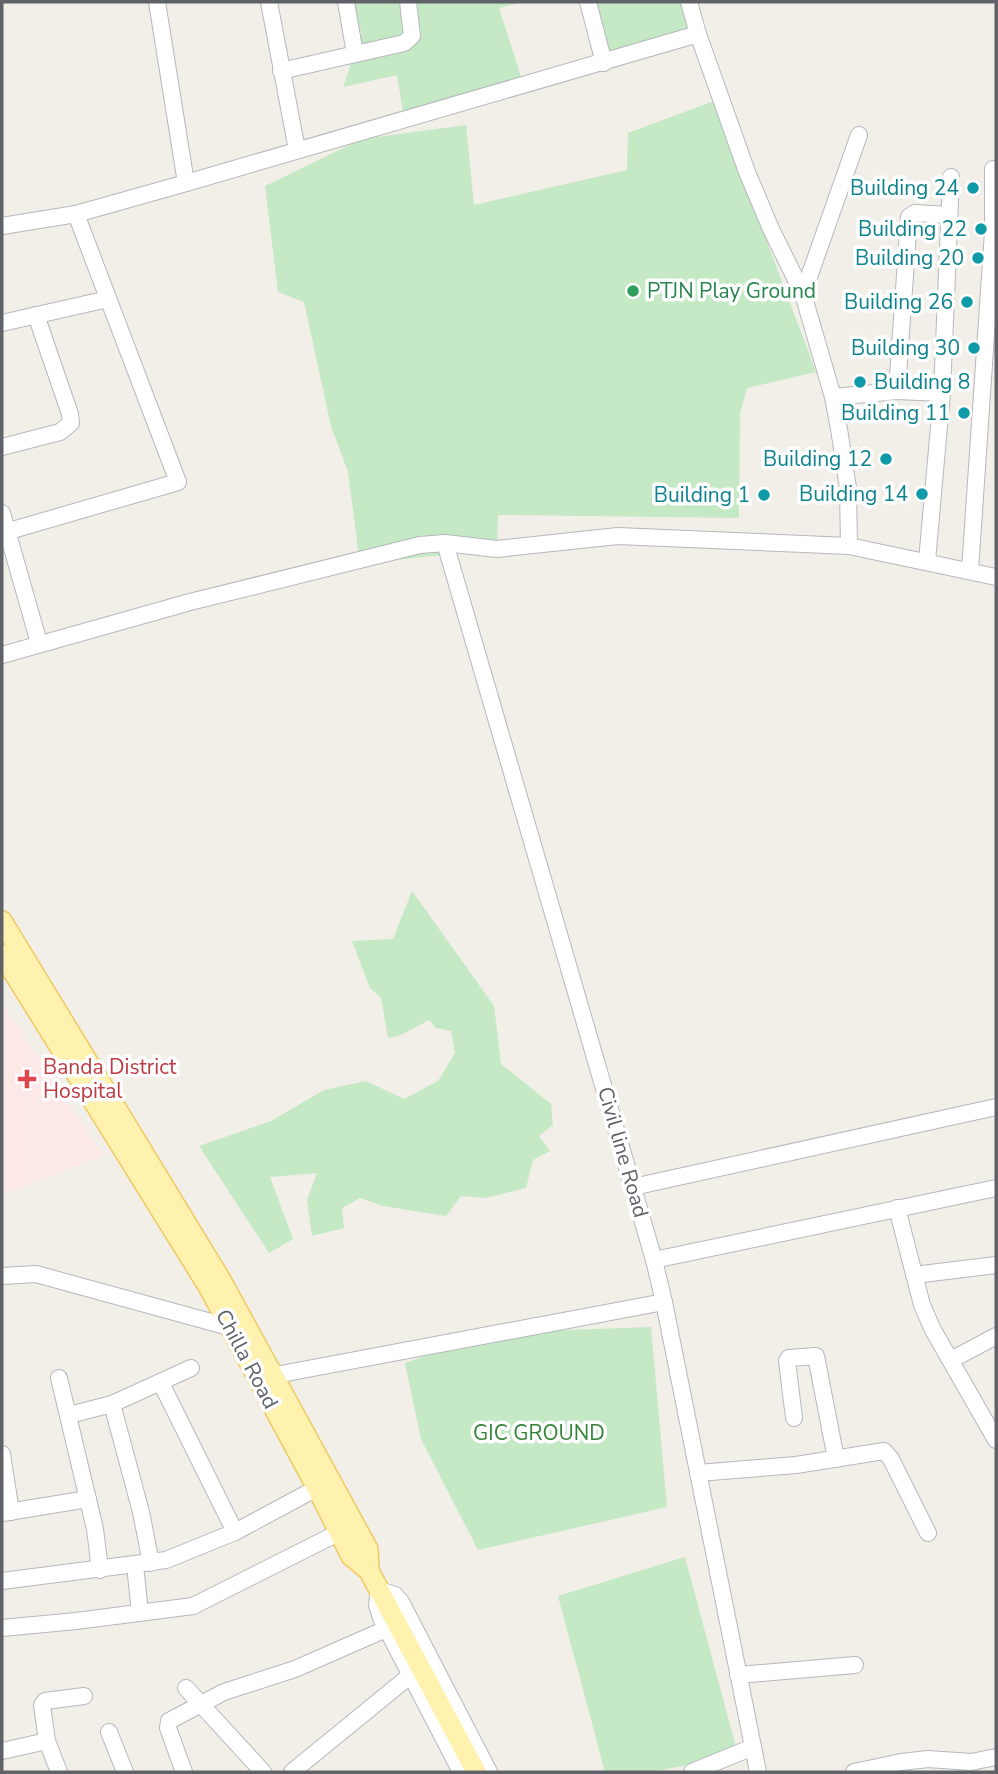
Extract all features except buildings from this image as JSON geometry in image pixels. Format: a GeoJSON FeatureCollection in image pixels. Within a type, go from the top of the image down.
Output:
{"type":"FeatureCollection","features":[{"type":"Feature","properties":{"kind":"main road"},"geometry":{"type":"LineString","coordinates":[[2,921],[13,961],[221,1280],[266,1377],[368,1549],[369,1571]]}},
{"type":"Feature","properties":{"kind":"main road","name":"Chilla Road"},"geometry":{"type":"LineString","coordinates":[[13,961],[209,1288],[229,1326],[266,1377],[338,1534],[351,1556],[369,1571],[392,1627],[476,1772]]}},
{"type":"Feature","properties":{"kind":"street"},"geometry":{"type":"LineString","coordinates":[[156,2],[187,183]]}},
{"type":"Feature","properties":{"kind":"street"},"geometry":{"type":"LineString","coordinates":[[269,2],[297,150]]}},
{"type":"Feature","properties":{"kind":"street"},"geometry":{"type":"LineString","coordinates":[[346,2],[355,54]]}},
{"type":"Feature","properties":{"kind":"street"},"geometry":{"type":"LineString","coordinates":[[587,2],[604,63]]}},
{"type":"Feature","properties":{"kind":"street"},"geometry":{"type":"LineString","coordinates":[[690,2],[698,34],[747,172],[803,294],[833,397],[848,488],[849,546]]}},
{"type":"Feature","properties":{"kind":"street"},"geometry":{"type":"LineString","coordinates":[[281,71],[409,40],[413,30],[413,3]]}},
{"type":"Feature","properties":{"kind":"street"},"geometry":{"type":"LineString","coordinates":[[2,226],[76,214],[698,34]]}},
{"type":"Feature","properties":{"kind":"street"},"geometry":{"type":"LineString","coordinates":[[803,294],[859,135]]}},
{"type":"Feature","properties":{"kind":"street"},"geometry":{"type":"LineString","coordinates":[[970,570],[990,365],[992,169]]}},
{"type":"Feature","properties":{"kind":"street"},"geometry":{"type":"LineString","coordinates":[[926,561],[942,393],[951,177]]}},
{"type":"Feature","properties":{"kind":"street"},"geometry":{"type":"LineString","coordinates":[[897,391],[909,217],[915,212],[949,215]]}},
{"type":"Feature","properties":{"kind":"street"},"geometry":{"type":"LineString","coordinates":[[4,533],[178,482],[76,214]]}},
{"type":"Feature","properties":{"kind":"street"},"geometry":{"type":"LineString","coordinates":[[2,323],[108,299]]}},
{"type":"Feature","properties":{"kind":"street"},"geometry":{"type":"LineString","coordinates":[[2,447],[60,432],[71,422],[36,315]]}},
{"type":"Feature","properties":{"kind":"street"},"geometry":{"type":"LineString","coordinates":[[833,397],[897,391],[942,393]]}},
{"type":"Feature","properties":{"kind":"street"},"geometry":{"type":"LineString","coordinates":[[2,513],[4,533],[39,643]]}},
{"type":"Feature","properties":{"kind":"street"},"geometry":{"type":"LineString","coordinates":[[2,655],[190,603],[407,548],[445,543],[497,549],[618,536],[849,546],[996,577]]}},
{"type":"Feature","properties":{"kind":"street","name":"Civil line Road"},"geometry":{"type":"LineString","coordinates":[[445,543],[654,1260],[758,1772]]}},
{"type":"Feature","properties":{"kind":"street"},"geometry":{"type":"LineString","coordinates":[[633,1187],[996,1107]]}},
{"type":"Feature","properties":{"kind":"street"},"geometry":{"type":"LineString","coordinates":[[654,1260],[996,1188]]}},
{"type":"Feature","properties":{"kind":"street"},"geometry":{"type":"LineString","coordinates":[[897,1208],[922,1305],[996,1440]]}},
{"type":"Feature","properties":{"kind":"street"},"geometry":{"type":"LineString","coordinates":[[914,1275],[996,1265]]}},
{"type":"Feature","properties":{"kind":"street"},"geometry":{"type":"LineString","coordinates":[[2,1276],[36,1274],[229,1326]]}},
{"type":"Feature","properties":{"kind":"street"},"geometry":{"type":"LineString","coordinates":[[266,1377],[664,1302]]}},
{"type":"Feature","properties":{"kind":"street"},"geometry":{"type":"LineString","coordinates":[[951,1360],[996,1336]]}},
{"type":"Feature","properties":{"kind":"street"},"geometry":{"type":"LineString","coordinates":[[794,1418],[787,1361],[816,1356],[836,1459]]}},
{"type":"Feature","properties":{"kind":"street"},"geometry":{"type":"LineString","coordinates":[[69,1415],[112,1404],[191,1368]]}},
{"type":"Feature","properties":{"kind":"street"},"geometry":{"type":"LineString","coordinates":[[59,1378],[88,1499],[100,1570]]}},
{"type":"Feature","properties":{"kind":"street"},"geometry":{"type":"LineString","coordinates":[[161,1383],[235,1532]]}},
{"type":"Feature","properties":{"kind":"street"},"geometry":{"type":"LineString","coordinates":[[112,1404],[141,1512],[141,1613]]}},
{"type":"Feature","properties":{"kind":"street"},"geometry":{"type":"LineString","coordinates":[[698,1473],[796,1465],[884,1451],[891,1459],[928,1533]]}},
{"type":"Feature","properties":{"kind":"street"},"geometry":{"type":"LineString","coordinates":[[2,1454],[6,1512],[88,1499]]}},
{"type":"Feature","properties":{"kind":"street"},"geometry":{"type":"LineString","coordinates":[[2,1581],[143,1564],[184,1555],[235,1532],[317,1488]]}},
{"type":"Feature","properties":{"kind":"street"},"geometry":{"type":"LineString","coordinates":[[2,1628],[193,1606],[338,1534]]}},
{"type":"Feature","properties":{"kind":"street"},"geometry":{"type":"LineString","coordinates":[[379,1590],[395,1595],[401,1602],[489,1772]]}},
{"type":"Feature","properties":{"kind":"street"},"geometry":{"type":"LineString","coordinates":[[184,1772],[167,1725],[169,1721],[224,1692],[295,1669],[392,1627],[412,1674],[461,1772]]}},
{"type":"Feature","properties":{"kind":"street"},"geometry":{"type":"LineString","coordinates":[[738,1675],[855,1665]]}},
{"type":"Feature","properties":{"kind":"street"},"geometry":{"type":"LineString","coordinates":[[292,1772],[412,1674]]}},
{"type":"Feature","properties":{"kind":"street"},"geometry":{"type":"LineString","coordinates":[[186,1688],[263,1772]]}},
{"type":"Feature","properties":{"kind":"street"},"geometry":{"type":"LineString","coordinates":[[59,1772],[47,1741],[42,1705],[45,1701],[84,1696]]}},
{"type":"Feature","properties":{"kind":"street"},"geometry":{"type":"LineString","coordinates":[[109,1732],[125,1772]]}},
{"type":"Feature","properties":{"kind":"street"},"geometry":{"type":"LineString","coordinates":[[2,1745],[47,1741]]}},
{"type":"Feature","properties":{"kind":"street"},"geometry":{"type":"LineString","coordinates":[[692,1772],[753,1748]]}},
{"type":"Feature","properties":{"kind":"street"},"geometry":{"type":"LineString","coordinates":[[854,1772],[915,1760],[971,1762],[996,1759]]}},
{"type":"Feature","properties":{"kind":"shaded area","name":"Banda District Hospital"},"geometry":{"type":"Polygon","coordinates":[[[2,1003],[104,1155],[2,1195],[2,1003]]]}},
{"type":"Feature","properties":{"kind":"green space"},"geometry":{"type":"Polygon","coordinates":[[[347,2],[523,2],[499,8],[524,86],[404,118],[397,75],[343,87],[362,32],[350,17],[347,2]]]}},
{"type":"Feature","properties":{"kind":"green space"},"geometry":{"type":"Polygon","coordinates":[[[593,2],[689,2],[698,34],[610,61],[593,2]]]}},
{"type":"Feature","properties":{"kind":"green space"},"geometry":{"type":"Polygon","coordinates":[[[714,101],[816,372],[747,388],[740,414],[739,518],[498,515],[497,549],[360,564],[348,472],[331,426],[304,302],[278,292],[265,186],[362,139],[466,125],[474,205],[627,170],[628,133],[714,101]]]}},
{"type":"Feature","properties":{"kind":"green space"},"geometry":{"type":"Polygon","coordinates":[[[412,891],[494,1006],[501,1064],[551,1104],[553,1125],[539,1136],[550,1151],[533,1160],[526,1188],[485,1198],[461,1196],[446,1216],[383,1206],[360,1198],[342,1208],[344,1228],[312,1236],[307,1200],[317,1173],[270,1177],[293,1239],[269,1253],[199,1146],[271,1121],[324,1090],[366,1081],[404,1099],[438,1081],[455,1053],[451,1031],[436,1028],[429,1020],[399,1036],[388,1038],[381,998],[370,988],[352,941],[393,939],[412,891]]]}},
{"type":"Feature","properties":{"kind":"green space","name":"GIC GROUND"},"geometry":{"type":"Polygon","coordinates":[[[651,1327],[667,1507],[478,1550],[421,1439],[405,1363],[428,1355],[537,1331],[651,1327]]]}},
{"type":"Feature","properties":{"kind":"green space"},"geometry":{"type":"Polygon","coordinates":[[[685,1557],[738,1755],[652,1772],[605,1772],[558,1596],[685,1557]]]}},
{"type":"Feature","properties":{"kind":"place","name":"Building 24"},"geometry":{"type":"Point","coordinates":[973,188]}},
{"type":"Feature","properties":{"kind":"place","name":"Building 22"},"geometry":{"type":"Point","coordinates":[981,229]}},
{"type":"Feature","properties":{"kind":"place","name":"Building 20"},"geometry":{"type":"Point","coordinates":[978,258]}},
{"type":"Feature","properties":{"kind":"place","name":"PTJN Play Ground"},"geometry":{"type":"Point","coordinates":[633,291]}},
{"type":"Feature","properties":{"kind":"place","name":"Building 26"},"geometry":{"type":"Point","coordinates":[967,302]}},
{"type":"Feature","properties":{"kind":"place","name":"Building 30"},"geometry":{"type":"Point","coordinates":[974,348]}},
{"type":"Feature","properties":{"kind":"place","name":"Building 8"},"geometry":{"type":"Point","coordinates":[860,382]}},
{"type":"Feature","properties":{"kind":"place","name":"Building 11"},"geometry":{"type":"Point","coordinates":[964,413]}},
{"type":"Feature","properties":{"kind":"place","name":"Building 12"},"geometry":{"type":"Point","coordinates":[886,459]}},
{"type":"Feature","properties":{"kind":"place","name":"Building 14"},"geometry":{"type":"Point","coordinates":[922,494]}},
{"type":"Feature","properties":{"kind":"place","name":"Building 1"},"geometry":{"type":"Point","coordinates":[764,495]}},
{"type":"Feature","properties":{"kind":"place","name":"Banda District Hospital"},"geometry":{"type":"Point","coordinates":[27,1079]}}]}
